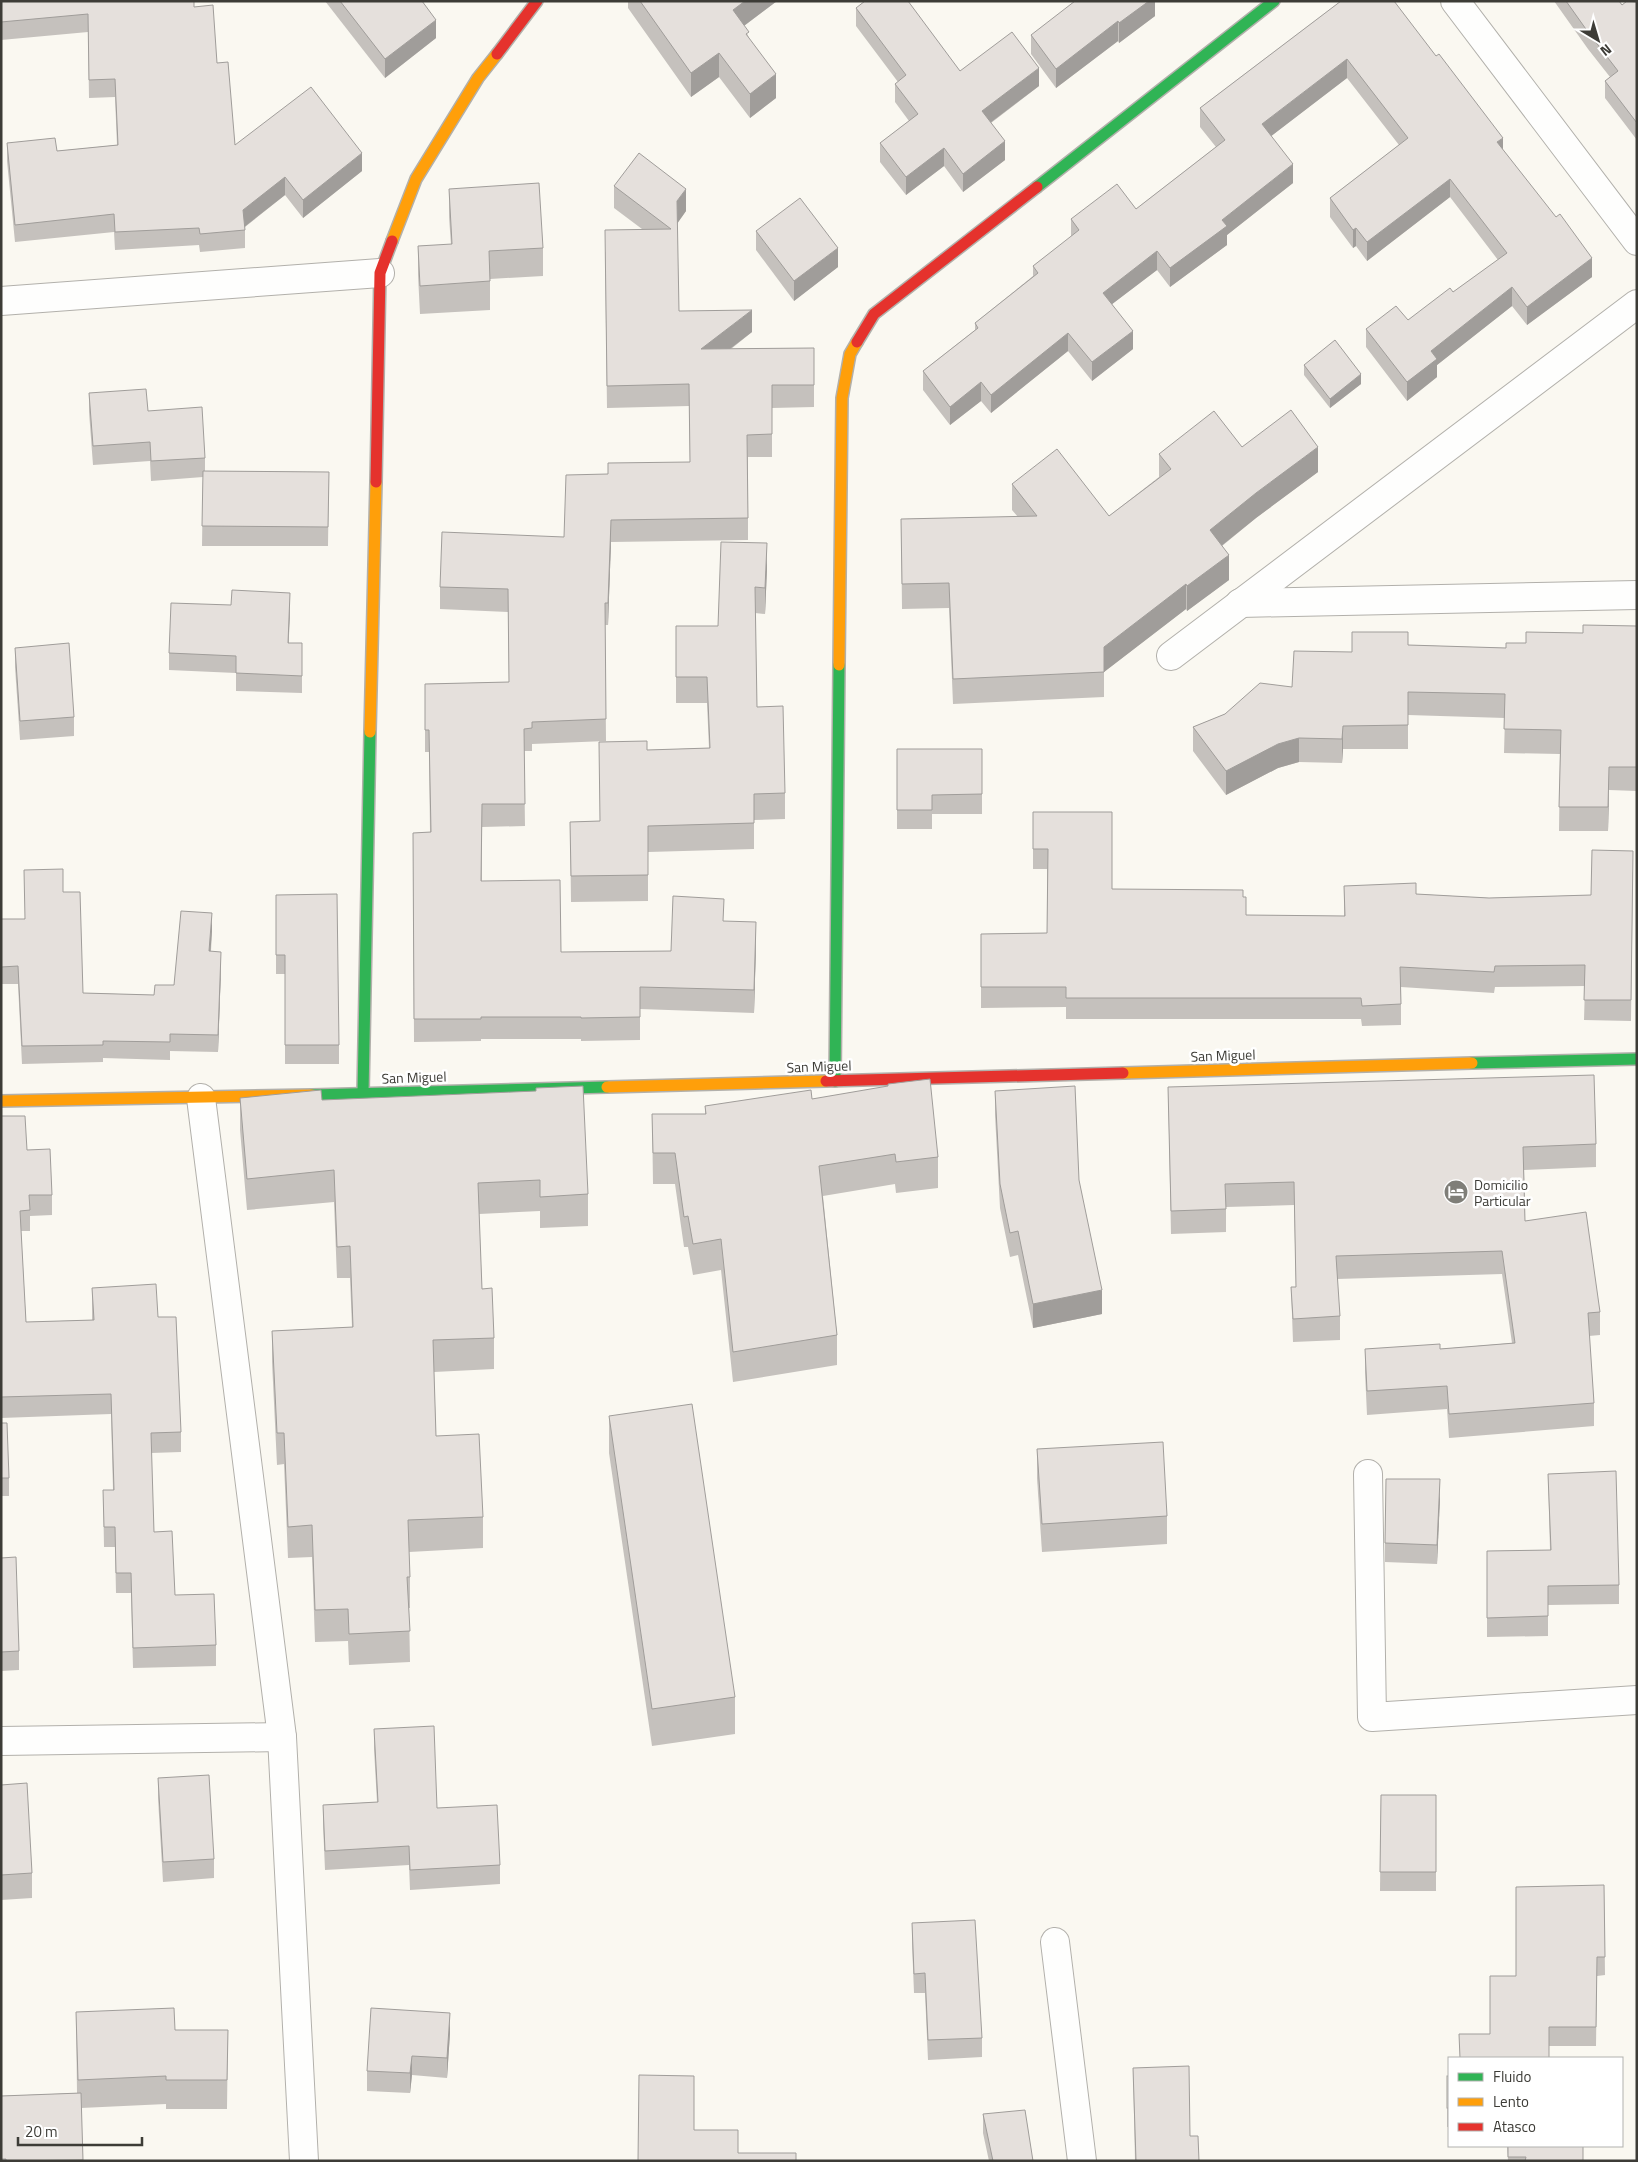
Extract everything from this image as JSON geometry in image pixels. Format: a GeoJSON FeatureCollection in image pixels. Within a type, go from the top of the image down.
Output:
{"type":"FeatureCollection","features":[{"type":"Feature","properties":{"kind":"street"},"geometry":{"type":"LineString","coordinates":[[363,1093],[380,274],[416,178],[478,78],[537,1]]}},
{"type":"Feature","properties":{"kind":"street"},"geometry":{"type":"LineString","coordinates":[[835,1080],[842,398],[850,354],[874,314],[1274,1]]}},
{"type":"Feature","properties":{"kind":"street"},"geometry":{"type":"LineString","coordinates":[[1455,1],[1637,241]]}},
{"type":"Feature","properties":{"kind":"street"},"geometry":{"type":"LineString","coordinates":[[1,301],[380,274]]}},
{"type":"Feature","properties":{"kind":"street"},"geometry":{"type":"LineString","coordinates":[[1171,656],[1637,304]]}},
{"type":"Feature","properties":{"kind":"street"},"geometry":{"type":"LineString","coordinates":[[1240,603],[1637,595]]}},
{"type":"Feature","properties":{"kind":"street","name":"San Miguel"},"geometry":{"type":"LineString","coordinates":[[1,1100],[201,1098],[1637,1059]]}},
{"type":"Feature","properties":{"kind":"street"},"geometry":{"type":"LineString","coordinates":[[201,1098],[282,1736],[304,2161]]}},
{"type":"Feature","properties":{"kind":"street"},"geometry":{"type":"LineString","coordinates":[[1368,1474],[1372,1717],[1637,1700]]}},
{"type":"Feature","properties":{"kind":"street"},"geometry":{"type":"LineString","coordinates":[[1,1741],[282,1736]]}},
{"type":"Feature","properties":{"kind":"street"},"geometry":{"type":"LineString","coordinates":[[1055,1942],[1082,2161]]}},
{"type":"Feature","properties":{"kind":"building"},"geometry":{"type":"Polygon","coordinates":[[[1,1],[194,1],[194,7],[213,5],[217,63],[228,62],[235,145],[311,87],[362,153],[303,200],[285,177],[243,210],[245,230],[200,234],[199,228],[115,232],[114,214],[15,225],[7,143],[55,138],[57,151],[118,145],[115,79],[89,80],[88,14],[1,22],[1,1]]]}},
{"type":"Feature","properties":{"kind":"building"},"geometry":{"type":"Polygon","coordinates":[[[340,1],[422,1],[436,20],[385,59],[340,1]]]}},
{"type":"Feature","properties":{"kind":"building"},"geometry":{"type":"Polygon","coordinates":[[[640,1],[745,1],[733,10],[749,32],[746,34],[776,74],[750,94],[719,53],[691,73],[640,1]]]}},
{"type":"Feature","properties":{"kind":"building"},"geometry":{"type":"Polygon","coordinates":[[[865,1],[908,1],[960,71],[1012,32],[1039,68],[982,111],[1005,141],[963,174],[944,148],[906,177],[880,143],[918,114],[895,84],[906,75],[856,8],[865,1]]]}},
{"type":"Feature","properties":{"kind":"building"},"geometry":{"type":"Polygon","coordinates":[[[1075,1],[1149,1],[1119,23],[1118,21],[1056,69],[1031,35],[1075,1]]]}},
{"type":"Feature","properties":{"kind":"building"},"geometry":{"type":"Polygon","coordinates":[[[1341,1],[1394,1],[1436,56],[1439,54],[1503,138],[1497,142],[1556,217],[1560,214],[1592,258],[1527,307],[1512,287],[1431,351],[1437,359],[1407,382],[1366,329],[1396,306],[1408,320],[1450,288],[1453,292],[1507,253],[1450,179],[1367,242],[1356,228],[1353,230],[1330,198],[1408,138],[1347,59],[1262,124],[1293,164],[1222,220],[1227,226],[1170,268],[1157,251],[1103,293],[1133,331],[1092,362],[1068,333],[991,395],[981,382],[950,407],[923,371],[978,328],[975,323],[1038,273],[1033,266],[1079,230],[1071,219],[1117,184],[1136,209],[1225,140],[1200,108],[1341,1]]]}},
{"type":"Feature","properties":{"kind":"building"},"geometry":{"type":"Polygon","coordinates":[[[1566,1],[1619,1],[1622,5],[1627,1],[1637,2],[1637,123],[1605,81],[1618,71],[1566,1]]]}},
{"type":"Feature","properties":{"kind":"building"},"geometry":{"type":"Polygon","coordinates":[[[639,153],[686,189],[677,201],[679,311],[752,310],[701,349],[814,348],[814,385],[772,385],[772,434],[747,435],[748,518],[611,520],[608,603],[605,603],[606,719],[532,722],[532,728],[524,729],[525,804],[482,804],[481,881],[560,880],[561,952],[671,951],[673,896],[724,899],[723,921],[756,922],[754,990],[640,987],[640,1017],[414,1019],[413,833],[431,832],[429,730],[425,730],[425,684],[509,682],[508,589],[440,587],[442,532],[564,537],[566,475],[608,474],[608,463],[690,462],[689,384],[607,386],[605,230],[671,229],[614,186],[639,153]]]}},
{"type":"Feature","properties":{"kind":"building"},"geometry":{"type":"Polygon","coordinates":[[[539,183],[543,248],[489,251],[490,281],[420,286],[418,246],[452,244],[449,189],[539,183]]]}},
{"type":"Feature","properties":{"kind":"building"},"geometry":{"type":"Polygon","coordinates":[[[800,198],[838,248],[794,281],[756,231],[800,198]]]}},
{"type":"Feature","properties":{"kind":"building"},"geometry":{"type":"Polygon","coordinates":[[[1335,340],[1361,374],[1330,399],[1304,365],[1335,340]]]}},
{"type":"Feature","properties":{"kind":"building"},"geometry":{"type":"Polygon","coordinates":[[[146,389],[148,411],[202,407],[205,458],[151,461],[150,442],[93,446],[89,393],[146,389]]]}},
{"type":"Feature","properties":{"kind":"building"},"geometry":{"type":"Polygon","coordinates":[[[1291,410],[1318,447],[1210,530],[1229,555],[1187,586],[1186,584],[1104,647],[1104,672],[953,679],[949,583],[902,584],[901,519],[1037,516],[1012,484],[1057,449],[1109,516],[1171,469],[1159,454],[1214,411],[1242,447],[1291,410]]]}},
{"type":"Feature","properties":{"kind":"building"},"geometry":{"type":"Polygon","coordinates":[[[203,471],[329,472],[328,527],[202,526],[203,471]]]}},
{"type":"Feature","properties":{"kind":"building"},"geometry":{"type":"Polygon","coordinates":[[[721,542],[767,543],[765,588],[755,587],[757,707],[783,706],[785,793],[754,794],[754,823],[648,826],[648,875],[571,876],[570,822],[600,821],[599,742],[647,741],[647,750],[710,748],[707,677],[676,677],[676,626],[718,626],[721,542]]]}},
{"type":"Feature","properties":{"kind":"building"},"geometry":{"type":"Polygon","coordinates":[[[232,590],[290,593],[288,643],[302,643],[302,676],[236,673],[236,656],[169,653],[171,603],[231,605],[232,590]]]}},
{"type":"Feature","properties":{"kind":"building"},"geometry":{"type":"Polygon","coordinates":[[[1583,625],[1637,626],[1637,767],[1609,767],[1608,807],[1559,807],[1561,730],[1504,729],[1505,694],[1408,692],[1408,725],[1343,726],[1342,739],[1299,738],[1278,744],[1226,771],[1193,727],[1225,714],[1260,683],[1292,687],[1294,651],[1352,652],[1352,632],[1408,632],[1408,645],[1506,648],[1506,643],[1526,643],[1526,632],[1583,633],[1583,625]]]}},
{"type":"Feature","properties":{"kind":"building"},"geometry":{"type":"Polygon","coordinates":[[[69,643],[74,717],[20,721],[15,648],[69,643]]]}},
{"type":"Feature","properties":{"kind":"building"},"geometry":{"type":"Polygon","coordinates":[[[897,749],[982,749],[982,794],[932,795],[932,810],[897,810],[897,749]]]}},
{"type":"Feature","properties":{"kind":"building"},"geometry":{"type":"Polygon","coordinates":[[[1033,812],[1112,812],[1112,889],[1243,890],[1243,897],[1246,897],[1246,915],[1345,916],[1344,886],[1416,883],[1416,894],[1489,898],[1591,895],[1592,850],[1633,851],[1631,1000],[1584,1000],[1585,965],[1495,966],[1494,972],[1400,967],[1401,1004],[1362,1006],[1361,998],[1066,998],[1066,987],[981,987],[981,934],[1047,933],[1048,849],[1033,849],[1033,812]]]}},
{"type":"Feature","properties":{"kind":"building"},"geometry":{"type":"Polygon","coordinates":[[[63,869],[63,892],[80,892],[83,993],[154,995],[155,985],[174,985],[181,911],[212,913],[209,951],[221,952],[218,1035],[170,1034],[170,1042],[103,1041],[103,1045],[22,1046],[18,966],[1,967],[1,919],[25,919],[24,870],[63,869]]]}},
{"type":"Feature","properties":{"kind":"building"},"geometry":{"type":"Polygon","coordinates":[[[337,894],[339,1045],[285,1045],[285,955],[276,955],[276,895],[337,894]]]}},
{"type":"Feature","properties":{"kind":"building"},"geometry":{"type":"Polygon","coordinates":[[[1594,1075],[1596,1144],[1523,1147],[1525,1221],[1586,1212],[1600,1312],[1588,1313],[1594,1403],[1449,1414],[1447,1386],[1367,1391],[1365,1349],[1440,1344],[1440,1349],[1515,1343],[1502,1251],[1336,1256],[1340,1316],[1293,1319],[1291,1287],[1296,1287],[1294,1182],[1225,1184],[1226,1209],[1171,1211],[1168,1087],[1594,1075]]]}},
{"type":"Feature","properties":{"kind":"building"},"geometry":{"type":"Polygon","coordinates":[[[930,1079],[938,1157],[896,1162],[895,1154],[819,1166],[837,1335],[733,1352],[721,1239],[693,1244],[688,1216],[684,1217],[675,1153],[653,1153],[652,1114],[706,1114],[705,1106],[811,1090],[812,1099],[888,1086],[888,1084],[930,1079]]]}},
{"type":"Feature","properties":{"kind":"building"},"geometry":{"type":"Polygon","coordinates":[[[583,1086],[588,1194],[540,1197],[540,1180],[478,1183],[482,1289],[492,1288],[494,1338],[433,1340],[436,1436],[479,1434],[483,1517],[408,1520],[410,1577],[407,1577],[410,1631],[349,1634],[348,1609],[315,1610],[312,1525],[288,1527],[284,1433],[277,1433],[272,1331],[353,1327],[350,1246],[337,1247],[334,1170],[247,1179],[240,1098],[321,1090],[322,1100],[536,1091],[536,1088],[583,1086]]]}},
{"type":"Feature","properties":{"kind":"building"},"geometry":{"type":"Polygon","coordinates":[[[1075,1086],[1079,1180],[1102,1290],[1033,1304],[1018,1231],[1010,1233],[1000,1184],[995,1091],[1075,1086]]]}},
{"type":"Feature","properties":{"kind":"building"},"geometry":{"type":"Polygon","coordinates":[[[1,1116],[25,1116],[27,1150],[50,1149],[52,1195],[29,1195],[30,1210],[20,1211],[26,1322],[94,1320],[92,1288],[156,1284],[158,1317],[176,1317],[181,1432],[151,1433],[154,1532],[172,1531],[175,1595],[214,1594],[216,1645],[133,1648],[131,1573],[116,1573],[115,1527],[104,1527],[103,1490],[114,1490],[111,1394],[1,1397],[1,1116]]]}},
{"type":"Feature","properties":{"kind":"building"},"geometry":{"type":"Polygon","coordinates":[[[692,1404],[735,1697],[652,1709],[609,1416],[692,1404]]]}},
{"type":"Feature","properties":{"kind":"building"},"geometry":{"type":"Polygon","coordinates":[[[1,1423],[7,1423],[9,1478],[1,1478],[1,1423]]]}},
{"type":"Feature","properties":{"kind":"building"},"geometry":{"type":"Polygon","coordinates":[[[1163,1442],[1167,1516],[1042,1524],[1037,1449],[1163,1442]]]}},
{"type":"Feature","properties":{"kind":"building"},"geometry":{"type":"Polygon","coordinates":[[[1616,1471],[1619,1585],[1548,1586],[1548,1616],[1487,1618],[1487,1551],[1551,1550],[1548,1474],[1616,1471]]]}},
{"type":"Feature","properties":{"kind":"building"},"geometry":{"type":"Polygon","coordinates":[[[1386,1479],[1440,1479],[1437,1545],[1385,1543],[1386,1479]]]}},
{"type":"Feature","properties":{"kind":"building"},"geometry":{"type":"Polygon","coordinates":[[[16,1557],[19,1651],[1,1652],[1,1558],[16,1557]]]}},
{"type":"Feature","properties":{"kind":"building"},"geometry":{"type":"Polygon","coordinates":[[[434,1726],[437,1808],[497,1805],[500,1865],[410,1870],[409,1846],[325,1851],[323,1805],[378,1802],[374,1729],[434,1726]]]}},
{"type":"Feature","properties":{"kind":"building"},"geometry":{"type":"Polygon","coordinates":[[[209,1775],[214,1859],[163,1862],[158,1778],[209,1775]]]}},
{"type":"Feature","properties":{"kind":"building"},"geometry":{"type":"Polygon","coordinates":[[[27,1783],[32,1873],[1,1875],[1,1785],[27,1783]]]}},
{"type":"Feature","properties":{"kind":"building"},"geometry":{"type":"Polygon","coordinates":[[[1381,1795],[1436,1795],[1436,1872],[1380,1872],[1381,1795]]]}},
{"type":"Feature","properties":{"kind":"building"},"geometry":{"type":"Polygon","coordinates":[[[1604,1885],[1605,1957],[1597,1957],[1596,2027],[1549,2027],[1549,2057],[1460,2057],[1459,2034],[1490,2034],[1490,1976],[1516,1976],[1516,1887],[1604,1885]]]}},
{"type":"Feature","properties":{"kind":"building"},"geometry":{"type":"Polygon","coordinates":[[[975,1920],[982,2038],[928,2040],[925,1973],[914,1974],[912,1923],[975,1920]]]}},
{"type":"Feature","properties":{"kind":"building"},"geometry":{"type":"Polygon","coordinates":[[[174,2008],[175,2030],[228,2030],[227,2080],[166,2080],[166,2076],[78,2080],[76,2012],[174,2008]]]}},
{"type":"Feature","properties":{"kind":"building"},"geometry":{"type":"Polygon","coordinates":[[[371,2008],[450,2013],[447,2058],[412,2056],[410,2073],[367,2071],[371,2008]]]}},
{"type":"Feature","properties":{"kind":"building"},"geometry":{"type":"Polygon","coordinates":[[[1189,2066],[1190,2136],[1198,2136],[1199,2161],[1136,2161],[1133,2068],[1189,2066]]]}},
{"type":"Feature","properties":{"kind":"building"},"geometry":{"type":"Polygon","coordinates":[[[639,2075],[694,2076],[694,2130],[738,2130],[738,2153],[796,2153],[796,2161],[638,2161],[639,2075]]]}},
{"type":"Feature","properties":{"kind":"building"},"geometry":{"type":"Polygon","coordinates":[[[1447,2076],[1448,2076],[1448,2108],[1447,2076]]]}},
{"type":"Feature","properties":{"kind":"building"},"geometry":{"type":"Polygon","coordinates":[[[81,2093],[83,2160],[6,2161],[6,2159],[1,2159],[1,2096],[81,2093]]]}},
{"type":"Feature","properties":{"kind":"building"},"geometry":{"type":"Polygon","coordinates":[[[1025,2110],[1033,2161],[993,2161],[983,2114],[1025,2110]]]}},
{"type":"Feature","properties":{"kind":"building"},"geometry":{"type":"Polygon","coordinates":[[[1508,2147],[1583,2147],[1583,2161],[1525,2161],[1526,2157],[1508,2157],[1508,2147]]]}},
{"type":"Feature","properties":{"kind":"traffic: fast"},"geometry":{"type":"LineString","coordinates":[[1037,187],[1274,1]]}},
{"type":"Feature","properties":{"kind":"traffic: fast"},"geometry":{"type":"LineString","coordinates":[[835,1081],[839,665]]}},
{"type":"Feature","properties":{"kind":"traffic: fast"},"geometry":{"type":"LineString","coordinates":[[363,1093],[370,732]]}},
{"type":"Feature","properties":{"kind":"traffic: fast"},"geometry":{"type":"LineString","coordinates":[[1472,1063],[1637,1059]]}},
{"type":"Feature","properties":{"kind":"traffic: fast"},"geometry":{"type":"LineString","coordinates":[[312,1095],[607,1087]]}},
{"type":"Feature","properties":{"kind":"traffic: slow"},"geometry":{"type":"LineString","coordinates":[[392,241],[416,179],[478,78],[497,54]]}},
{"type":"Feature","properties":{"kind":"traffic: slow"},"geometry":{"type":"LineString","coordinates":[[839,665],[842,398],[850,354],[857,342]]}},
{"type":"Feature","properties":{"kind":"traffic: slow"},"geometry":{"type":"LineString","coordinates":[[370,732],[376,482]]}},
{"type":"Feature","properties":{"kind":"traffic: slow"},"geometry":{"type":"LineString","coordinates":[[1123,1073],[1472,1063]]}},
{"type":"Feature","properties":{"kind":"traffic: slow"},"geometry":{"type":"LineString","coordinates":[[607,1087],[826,1081]]}},
{"type":"Feature","properties":{"kind":"traffic: slow"},"geometry":{"type":"LineString","coordinates":[[1,1101],[312,1095]]}},
{"type":"Feature","properties":{"kind":"traffic: jam"},"geometry":{"type":"LineString","coordinates":[[497,54],[537,1]]}},
{"type":"Feature","properties":{"kind":"traffic: jam"},"geometry":{"type":"LineString","coordinates":[[857,342],[874,314],[1037,187]]}},
{"type":"Feature","properties":{"kind":"traffic: jam"},"geometry":{"type":"LineString","coordinates":[[376,482],[380,273],[392,241]]}},
{"type":"Feature","properties":{"kind":"traffic: jam"},"geometry":{"type":"LineString","coordinates":[[826,1081],[1123,1073]]}},
{"type":"Feature","properties":{"kind":"place","name":"Domicilio Particular"},"geometry":{"type":"Point","coordinates":[1456,1192]}}]}
